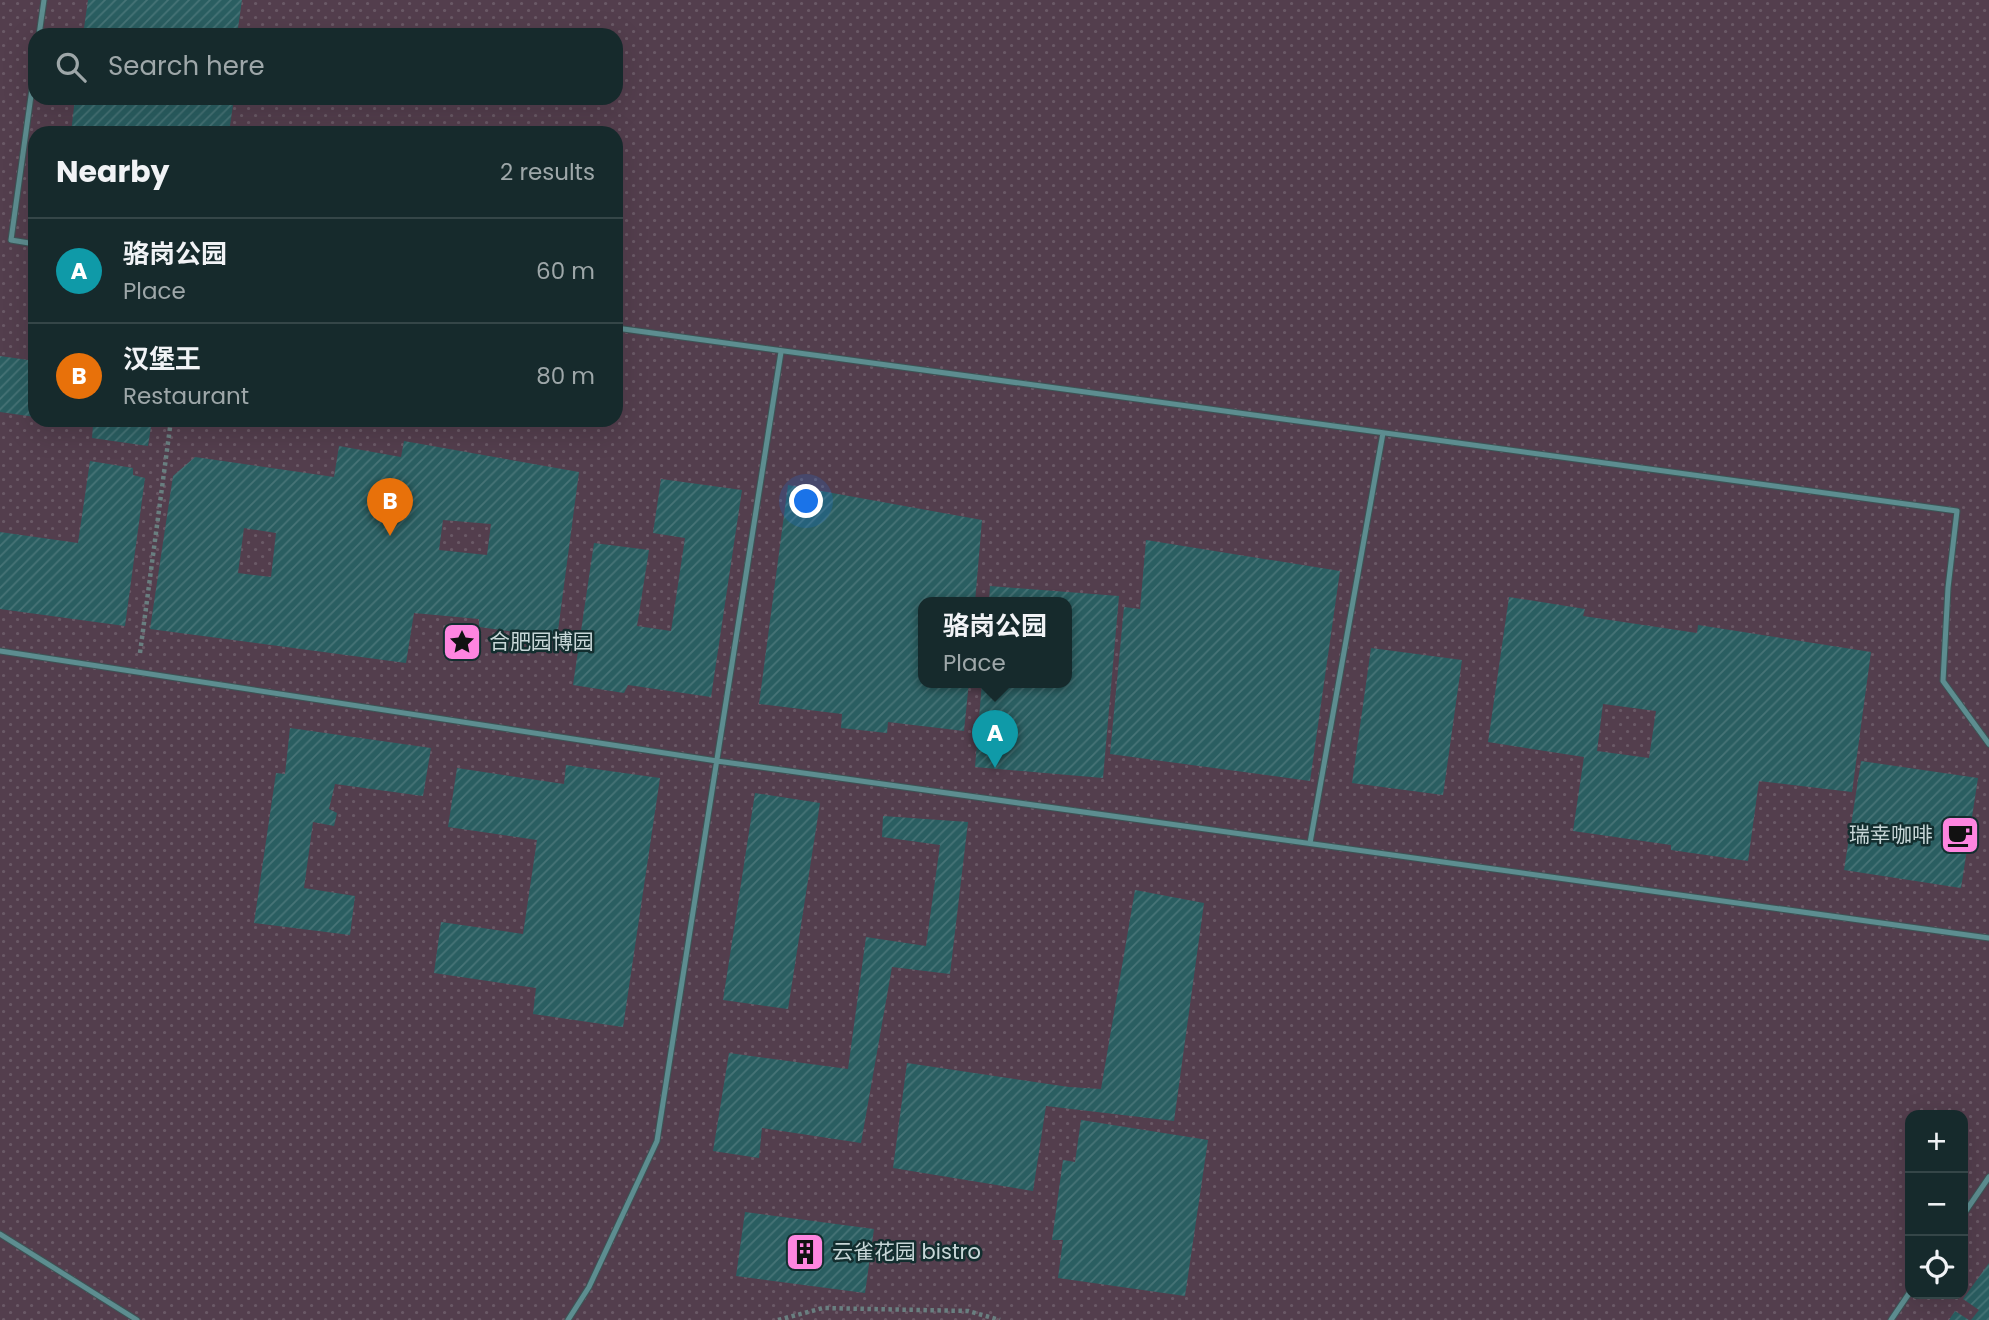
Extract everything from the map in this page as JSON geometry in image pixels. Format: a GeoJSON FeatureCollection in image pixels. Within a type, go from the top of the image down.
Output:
{"type":"FeatureCollection","features":[{"type":"Feature","properties":{"kind":"lane"},"geometry":{"type":"LineString","coordinates":[[40,28],[44,0]]}},
{"type":"Feature","properties":{"kind":"lane"},"geometry":{"type":"LineString","coordinates":[[28,243],[12,240],[30,105]]}},
{"type":"Feature","properties":{"kind":"lane"},"geometry":{"type":"LineString","coordinates":[[623,329],[1957,511],[1948,589],[1942,681],[1989,744]]}},
{"type":"Feature","properties":{"kind":"lane"},"geometry":{"type":"LineString","coordinates":[[568,1320],[589,1287],[657,1141],[781,352]]}},
{"type":"Feature","properties":{"kind":"lane"},"geometry":{"type":"LineString","coordinates":[[1310,843],[1383,433]]}},
{"type":"Feature","properties":{"kind":"lane"},"geometry":{"type":"LineString","coordinates":[[0,651],[717,761],[1989,938]]}},
{"type":"Feature","properties":{"kind":"lane"},"geometry":{"type":"LineString","coordinates":[[1968,1208],[1989,1177]]}},
{"type":"Feature","properties":{"kind":"lane"},"geometry":{"type":"LineString","coordinates":[[0,1234],[137,1320]]}},
{"type":"Feature","properties":{"kind":"lane"},"geometry":{"type":"LineString","coordinates":[[1891,1320],[1905,1299]]}},
{"type":"Feature","properties":{"kind":"path"},"geometry":{"type":"LineString","coordinates":[[137,671],[170,427]]}},
{"type":"Feature","properties":{"kind":"path"},"geometry":{"type":"LineString","coordinates":[[778,1320],[823,1308],[968,1311],[1000,1320]]}},
{"type":"Feature","properties":{"kind":"shaded area","name":"合肥园博园"},"geometry":{"type":"Polygon","coordinates":[[[0,0],[1989,0],[1989,1320],[0,1320],[0,0]]]}},
{"type":"Feature","properties":{"kind":"building"},"geometry":{"type":"Polygon","coordinates":[[[88,0],[242,0],[238,28],[84,28],[88,0]]]}},
{"type":"Feature","properties":{"kind":"building"},"geometry":{"type":"Polygon","coordinates":[[[74,105],[233,105],[230,126],[72,126],[74,105]]]}},
{"type":"Feature","properties":{"kind":"building"},"geometry":{"type":"Polygon","coordinates":[[[0,356],[28,360],[28,416],[0,412],[0,356]]]}},
{"type":"Feature","properties":{"kind":"building"},"geometry":{"type":"Polygon","coordinates":[[[93,427],[151,427],[148,446],[92,438],[93,427]]]}},
{"type":"Feature","properties":{"kind":"building"},"geometry":{"type":"Polygon","coordinates":[[[404,441],[579,472],[557,638],[479,627],[479,619],[414,613],[406,663],[150,629],[173,476],[195,457],[334,477],[339,446],[401,457],[404,441]],[[443,520],[439,550],[487,555],[491,524],[443,520]],[[244,528],[238,573],[271,577],[276,533],[244,528]]]}},
{"type":"Feature","properties":{"kind":"building"},"geometry":{"type":"Polygon","coordinates":[[[90,461],[133,468],[133,475],[145,478],[125,626],[0,609],[0,532],[78,543],[90,461]]]}},
{"type":"Feature","properties":{"kind":"building"},"geometry":{"type":"Polygon","coordinates":[[[661,479],[742,490],[711,697],[628,685],[624,693],[573,685],[594,543],[649,550],[637,626],[671,631],[685,538],[653,533],[661,479]]]}},
{"type":"Feature","properties":{"kind":"building"},"geometry":{"type":"Polygon","coordinates":[[[788,485],[982,520],[975,597],[918,597],[918,688],[968,688],[964,731],[888,722],[887,733],[841,728],[842,714],[759,704],[788,485]]]}},
{"type":"Feature","properties":{"kind":"building"},"geometry":{"type":"Polygon","coordinates":[[[1146,540],[1340,571],[1310,781],[1110,754],[1124,607],[1140,609],[1146,540]]]}},
{"type":"Feature","properties":{"kind":"building"},"geometry":{"type":"Polygon","coordinates":[[[990,586],[1119,596],[1103,778],[975,767],[982,688],[1072,688],[1072,597],[989,597],[990,586]]]}},
{"type":"Feature","properties":{"kind":"building"},"geometry":{"type":"Polygon","coordinates":[[[1509,597],[1585,609],[1583,616],[1697,633],[1698,625],[1871,652],[1852,792],[1759,781],[1748,861],[1671,850],[1671,845],[1573,831],[1584,757],[1488,742],[1509,597]],[[1603,704],[1597,751],[1649,758],[1656,711],[1603,704]]]}},
{"type":"Feature","properties":{"kind":"building"},"geometry":{"type":"Polygon","coordinates":[[[1371,648],[1462,660],[1443,795],[1352,783],[1371,648]]]}},
{"type":"Feature","properties":{"kind":"building"},"geometry":{"type":"Polygon","coordinates":[[[290,728],[431,748],[423,796],[335,784],[329,809],[337,813],[334,826],[313,822],[304,888],[355,896],[350,935],[254,923],[276,773],[285,774],[290,728]]]}},
{"type":"Feature","properties":{"kind":"building"},"geometry":{"type":"Polygon","coordinates":[[[1861,761],[1978,778],[1961,888],[1844,870],[1861,761]]]}},
{"type":"Feature","properties":{"kind":"building"},"geometry":{"type":"Polygon","coordinates":[[[566,765],[660,778],[623,1027],[533,1014],[536,988],[434,973],[441,922],[523,934],[537,840],[448,827],[457,768],[564,784],[566,765]]]}},
{"type":"Feature","properties":{"kind":"building"},"geometry":{"type":"Polygon","coordinates":[[[755,793],[820,803],[788,1009],[723,1000],[755,793]]]}},
{"type":"Feature","properties":{"kind":"building"},"geometry":{"type":"Polygon","coordinates":[[[883,816],[968,822],[950,974],[892,967],[861,1143],[762,1128],[759,1158],[713,1151],[729,1053],[848,1069],[866,937],[926,946],[940,845],[882,837],[883,816]]]}},
{"type":"Feature","properties":{"kind":"building"},"geometry":{"type":"Polygon","coordinates":[[[1135,890],[1204,903],[1174,1121],[1046,1106],[1033,1191],[893,1168],[907,1063],[1069,1087],[1101,1089],[1135,890]]]}},
{"type":"Feature","properties":{"kind":"building"},"geometry":{"type":"Polygon","coordinates":[[[1081,1120],[1208,1140],[1185,1296],[1058,1278],[1063,1240],[1052,1240],[1063,1160],[1075,1162],[1081,1120]]]}},
{"type":"Feature","properties":{"kind":"building","name":"云雀花园 bistro"},"geometry":{"type":"Polygon","coordinates":[[[745,1212],[874,1229],[865,1293],[736,1276],[745,1212]]]}},
{"type":"Feature","properties":{"kind":"building"},"geometry":{"type":"Polygon","coordinates":[[[1989,1263],[1989,1320],[1971,1320],[1979,1310],[1963,1299],[1968,1299],[1968,1292],[1989,1263]]]}},
{"type":"Feature","properties":{"kind":"building"},"geometry":{"type":"Polygon","coordinates":[[[1955,1311],[1969,1320],[1949,1320],[1955,1311]]]}},
{"type":"Feature","properties":{"kind":"place","name":"汉堡王"},"geometry":{"type":"Point","coordinates":[390,536]}},
{"type":"Feature","properties":{"kind":"place","name":"合肥园博园"},"geometry":{"type":"Point","coordinates":[462,642]}},
{"type":"Feature","properties":{"kind":"place","name":"骆岗公园"},"geometry":{"type":"Point","coordinates":[995,768]}},
{"type":"Feature","properties":{"kind":"place","name":"瑞幸咖啡"},"geometry":{"type":"Point","coordinates":[1960,835]}},
{"type":"Feature","properties":{"kind":"place","name":"云雀花园 bistro"},"geometry":{"type":"Point","coordinates":[805,1252]}}]}
